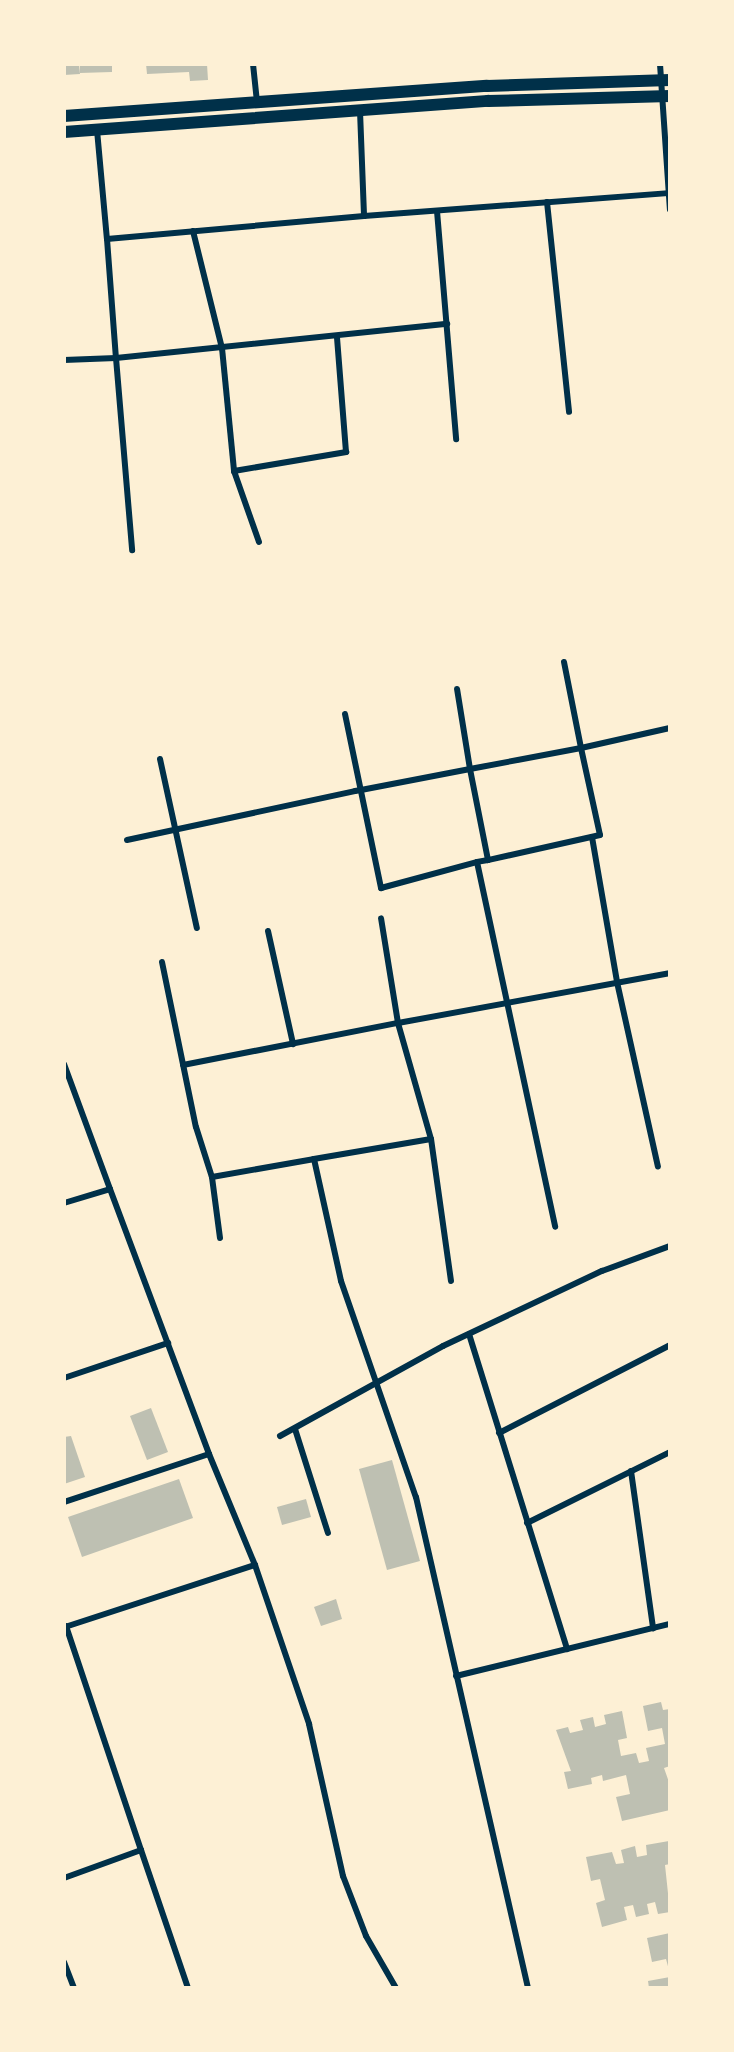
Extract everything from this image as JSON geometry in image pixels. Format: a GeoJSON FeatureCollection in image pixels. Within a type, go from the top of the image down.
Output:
{"type":"FeatureCollection","features":[{"type":"Feature","properties":{"kind":"main road"},"geometry":{"type":"LineString","coordinates":[[64,116],[487,86],[665,80]]}},
{"type":"Feature","properties":{"kind":"main road"},"geometry":{"type":"LineString","coordinates":[[64,132],[488,101],[666,96]]}},
{"type":"Feature","properties":{"kind":"street"},"geometry":{"type":"LineString","coordinates":[[253,64],[257,104]]}},
{"type":"Feature","properties":{"kind":"street"},"geometry":{"type":"LineString","coordinates":[[660,64],[665,80],[666,96],[669,210]]}},
{"type":"Feature","properties":{"kind":"street"},"geometry":{"type":"LineString","coordinates":[[360,111],[364,216]]}},
{"type":"Feature","properties":{"kind":"street"},"geometry":{"type":"LineString","coordinates":[[97,130],[132,550]]}},
{"type":"Feature","properties":{"kind":"street"},"geometry":{"type":"LineString","coordinates":[[107,239],[437,210],[668,193]]}},
{"type":"Feature","properties":{"kind":"street"},"geometry":{"type":"LineString","coordinates":[[547,202],[569,412]]}},
{"type":"Feature","properties":{"kind":"street"},"geometry":{"type":"LineString","coordinates":[[437,210],[456,439]]}},
{"type":"Feature","properties":{"kind":"street"},"geometry":{"type":"LineString","coordinates":[[193,231],[222,348],[234,471],[259,542]]}},
{"type":"Feature","properties":{"kind":"street"},"geometry":{"type":"LineString","coordinates":[[64,360],[116,358],[447,324]]}},
{"type":"Feature","properties":{"kind":"street"},"geometry":{"type":"LineString","coordinates":[[234,471],[346,452],[337,337]]}},
{"type":"Feature","properties":{"kind":"street"},"geometry":{"type":"LineString","coordinates":[[345,714],[381,888],[477,862],[600,835],[564,662]]}},
{"type":"Feature","properties":{"kind":"street"},"geometry":{"type":"LineString","coordinates":[[458,689],[470,769],[489,860]]}},
{"type":"Feature","properties":{"kind":"street"},"geometry":{"type":"LineString","coordinates":[[128,840],[669,728]]}},
{"type":"Feature","properties":{"kind":"street"},"geometry":{"type":"LineString","coordinates":[[160,759],[197,928]]}},
{"type":"Feature","properties":{"kind":"street"},"geometry":{"type":"LineString","coordinates":[[592,837],[617,982],[658,1167]]}},
{"type":"Feature","properties":{"kind":"street"},"geometry":{"type":"LineString","coordinates":[[477,862],[555,1227]]}},
{"type":"Feature","properties":{"kind":"street"},"geometry":{"type":"LineString","coordinates":[[381,918],[398,1023],[431,1139],[452,1281]]}},
{"type":"Feature","properties":{"kind":"street"},"geometry":{"type":"LineString","coordinates":[[268,932],[293,1044]]}},
{"type":"Feature","properties":{"kind":"street"},"geometry":{"type":"LineString","coordinates":[[162,962],[183,1065],[212,1177],[220,1238]]}},
{"type":"Feature","properties":{"kind":"street"},"geometry":{"type":"LineString","coordinates":[[183,1065],[669,973]]}},
{"type":"Feature","properties":{"kind":"street"},"geometry":{"type":"LineString","coordinates":[[64,1064],[209,1454],[255,1565],[309,1724],[343,1876],[366,1935],[396,1988]]}},
{"type":"Feature","properties":{"kind":"street"},"geometry":{"type":"LineString","coordinates":[[212,1177],[431,1139]]}},
{"type":"Feature","properties":{"kind":"street"},"geometry":{"type":"LineString","coordinates":[[314,1159],[341,1281],[416,1497],[528,1988]]}},
{"type":"Feature","properties":{"kind":"street"},"geometry":{"type":"LineString","coordinates":[[64,1203],[110,1189]]}},
{"type":"Feature","properties":{"kind":"street"},"geometry":{"type":"LineString","coordinates":[[280,1436],[469,1334],[602,1271],[669,1246]]}},
{"type":"Feature","properties":{"kind":"street"},"geometry":{"type":"LineString","coordinates":[[469,1334],[567,1649]]}},
{"type":"Feature","properties":{"kind":"street"},"geometry":{"type":"LineString","coordinates":[[64,1378],[168,1343]]}},
{"type":"Feature","properties":{"kind":"street"},"geometry":{"type":"LineString","coordinates":[[499,1432],[669,1346]]}},
{"type":"Feature","properties":{"kind":"street"},"geometry":{"type":"LineString","coordinates":[[295,1429],[328,1533]]}},
{"type":"Feature","properties":{"kind":"street"},"geometry":{"type":"LineString","coordinates":[[527,1523],[669,1452]]}},
{"type":"Feature","properties":{"kind":"street"},"geometry":{"type":"LineString","coordinates":[[64,1502],[209,1454]]}},
{"type":"Feature","properties":{"kind":"street"},"geometry":{"type":"LineString","coordinates":[[631,1471],[653,1628]]}},
{"type":"Feature","properties":{"kind":"street"},"geometry":{"type":"LineString","coordinates":[[188,1988],[65,1627],[255,1565]]}},
{"type":"Feature","properties":{"kind":"street"},"geometry":{"type":"LineString","coordinates":[[456,1676],[669,1624]]}},
{"type":"Feature","properties":{"kind":"street"},"geometry":{"type":"LineString","coordinates":[[64,1878],[141,1850]]}},
{"type":"Feature","properties":{"kind":"street"},"geometry":{"type":"LineString","coordinates":[[64,1962],[74,1988]]}},
{"type":"Feature","properties":{"kind":"building"},"geometry":{"type":"Polygon","coordinates":[[[64,64],[79,64],[80,74],[64,75],[64,64]]]}},
{"type":"Feature","properties":{"kind":"building"},"geometry":{"type":"Polygon","coordinates":[[[80,64],[112,64],[112,72],[80,73],[80,64]]]}},
{"type":"Feature","properties":{"kind":"building"},"geometry":{"type":"Polygon","coordinates":[[[146,64],[207,64],[208,80],[190,81],[189,72],[147,74],[146,64]]]}},
{"type":"Feature","properties":{"kind":"building"},"geometry":{"type":"Polygon","coordinates":[[[151,1408],[168,1452],[147,1460],[130,1416],[151,1408]]]}},
{"type":"Feature","properties":{"kind":"building"},"geometry":{"type":"Polygon","coordinates":[[[71,1436],[85,1477],[64,1484],[64,1437],[71,1436]]]}},
{"type":"Feature","properties":{"kind":"building"},"geometry":{"type":"Polygon","coordinates":[[[392,1460],[420,1561],[387,1570],[359,1469],[392,1460]]]}},
{"type":"Feature","properties":{"kind":"building"},"geometry":{"type":"Polygon","coordinates":[[[179,1479],[193,1518],[82,1557],[68,1517],[179,1479]]]}},
{"type":"Feature","properties":{"kind":"building"},"geometry":{"type":"Polygon","coordinates":[[[306,1499],[311,1517],[282,1525],[277,1507],[306,1499]]]}},
{"type":"Feature","properties":{"kind":"building"},"geometry":{"type":"Polygon","coordinates":[[[336,1599],[342,1619],[321,1626],[314,1607],[336,1599]]]}},
{"type":"Feature","properties":{"kind":"building"},"geometry":{"type":"Polygon","coordinates":[[[661,1702],[663,1710],[670,1709],[670,1766],[664,1768],[670,1785],[670,1810],[622,1821],[616,1797],[630,1794],[626,1775],[603,1781],[602,1775],[591,1778],[592,1784],[568,1789],[564,1772],[571,1771],[556,1730],[568,1727],[570,1733],[583,1730],[580,1720],[593,1717],[595,1727],[606,1724],[604,1715],[622,1711],[627,1738],[618,1740],[621,1756],[636,1753],[639,1763],[649,1761],[646,1748],[665,1744],[662,1728],[648,1731],[643,1706],[661,1702]]]}},
{"type":"Feature","properties":{"kind":"building"},"geometry":{"type":"Polygon","coordinates":[[[669,1841],[670,1864],[665,1865],[670,1912],[658,1914],[655,1902],[647,1904],[649,1914],[636,1917],[633,1905],[624,1907],[627,1920],[602,1927],[596,1903],[605,1900],[600,1879],[591,1881],[586,1857],[612,1852],[616,1864],[624,1863],[621,1850],[635,1846],[637,1857],[647,1855],[646,1845],[669,1841]]]}},
{"type":"Feature","properties":{"kind":"building"},"geometry":{"type":"Polygon","coordinates":[[[670,1933],[669,1970],[666,1959],[652,1962],[647,1938],[670,1933]]]}},
{"type":"Feature","properties":{"kind":"building"},"geometry":{"type":"Polygon","coordinates":[[[670,1977],[670,1988],[649,1988],[648,1981],[670,1977]]]}}]}
